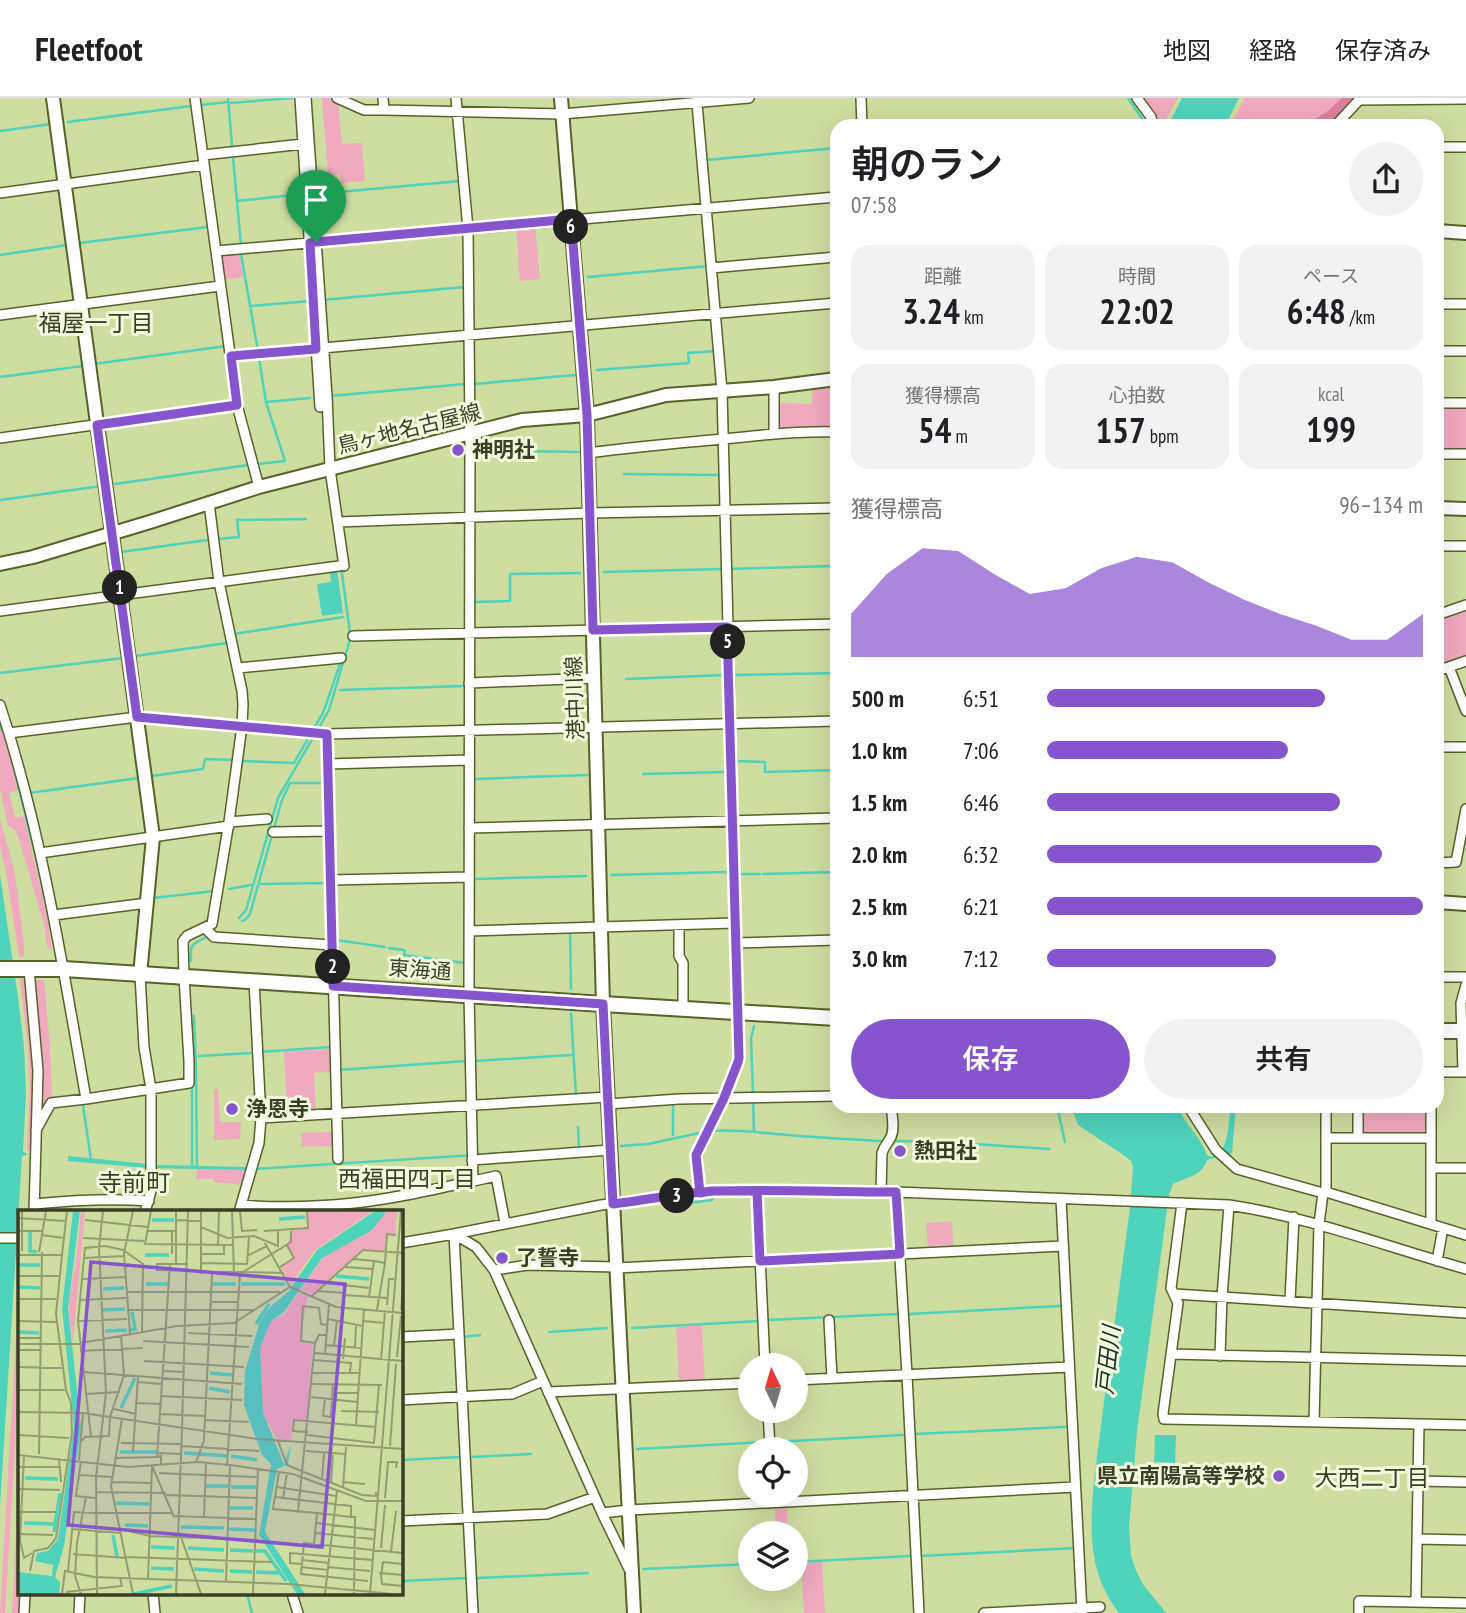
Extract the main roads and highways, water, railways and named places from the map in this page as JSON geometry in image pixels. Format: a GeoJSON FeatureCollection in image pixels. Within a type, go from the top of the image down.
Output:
{"type":"FeatureCollection","features":[{"type":"Feature","properties":{"kind":"main road"},"geometry":{"type":"LineString","coordinates":[[52,98],[153,837],[140,975]]}},
{"type":"Feature","properties":{"kind":"main road","name":"港中川線"},"geometry":{"type":"LineString","coordinates":[[561,98],[589,453],[603,1004],[634,1613]]}},
{"type":"Feature","properties":{"kind":"main road"},"geometry":{"type":"LineString","coordinates":[[1444,231],[1466,233]]}},
{"type":"Feature","properties":{"kind":"main road","name":"鳥ヶ地名古屋線"},"geometry":{"type":"LineString","coordinates":[[0,564],[327,469],[537,418],[587,415],[666,395],[830,380]]}},
{"type":"Feature","properties":{"kind":"main road"},"geometry":{"type":"LineString","coordinates":[[1444,508],[1466,509]]}},
{"type":"Feature","properties":{"kind":"main road"},"geometry":{"type":"LineString","coordinates":[[1444,902],[1466,904]]}},
{"type":"Feature","properties":{"kind":"main road","name":"東海通"},"geometry":{"type":"LineString","coordinates":[[0,969],[64,969],[254,980],[830,1018]]}},
{"type":"Feature","properties":{"kind":"main road"},"geometry":{"type":"LineString","coordinates":[[1444,1031],[1464,1031]]}},
{"type":"Feature","properties":{"kind":"water"},"geometry":{"type":"Polygon","coordinates":[[[1182,98],[1239,98],[1228,119],[1172,119],[1182,98]]]}},
{"type":"Feature","properties":{"kind":"water"},"geometry":{"type":"Polygon","coordinates":[[[337,570],[343,613],[322,616],[317,584],[331,582],[330,571],[337,570]]]}},
{"type":"Feature","properties":{"kind":"water"},"geometry":{"type":"Polygon","coordinates":[[[0,875],[24,1047],[26,1092],[23,1152],[28,1154],[22,1156],[0,1507],[0,875]]]}},
{"type":"Feature","properties":{"kind":"water"},"geometry":{"type":"Polygon","coordinates":[[[1074,1113],[1181,1113],[1207,1155],[1211,1157],[1223,1147],[1229,1113],[1235,1113],[1232,1153],[1228,1157],[1225,1155],[1207,1160],[1198,1173],[1173,1184],[1169,1195],[1137,1431],[1129,1527],[1135,1568],[1142,1583],[1166,1613],[1119,1613],[1105,1591],[1094,1558],[1094,1480],[1133,1167],[1125,1156],[1078,1125],[1074,1113]]]}},
{"type":"Feature","properties":{"kind":"water"},"geometry":{"type":"Polygon","coordinates":[[[68,1156],[158,1165],[249,1167],[249,1170],[148,1168],[68,1161],[68,1156]]]}},
{"type":"Feature","properties":{"kind":"water"},"geometry":{"type":"Polygon","coordinates":[[[1155,1435],[1176,1435],[1175,1463],[1154,1462],[1155,1435]]]}},
{"type":"Feature","properties":{"kind":"waterway"},"geometry":{"type":"LineString","coordinates":[[228,98],[232,146]]}},
{"type":"Feature","properties":{"kind":"waterway"},"geometry":{"type":"LineString","coordinates":[[231,103],[292,98]]}},
{"type":"Feature","properties":{"kind":"waterway"},"geometry":{"type":"LineString","coordinates":[[1128,98],[1142,119]]}},
{"type":"Feature","properties":{"kind":"waterway"},"geometry":{"type":"LineString","coordinates":[[201,105],[228,102]]}},
{"type":"Feature","properties":{"kind":"waterway"},"geometry":{"type":"LineString","coordinates":[[68,122],[191,106]]}},
{"type":"Feature","properties":{"kind":"waterway"},"geometry":{"type":"LineString","coordinates":[[0,131],[51,124]]}},
{"type":"Feature","properties":{"kind":"waterway"},"geometry":{"type":"LineString","coordinates":[[706,160],[830,149]]}},
{"type":"Feature","properties":{"kind":"waterway"},"geometry":{"type":"LineString","coordinates":[[233,158],[241,245]]}},
{"type":"Feature","properties":{"kind":"waterway"},"geometry":{"type":"LineString","coordinates":[[317,194],[460,181]]}},
{"type":"Feature","properties":{"kind":"waterway"},"geometry":{"type":"LineString","coordinates":[[237,201],[302,194]]}},
{"type":"Feature","properties":{"kind":"waterway"},"geometry":{"type":"LineString","coordinates":[[79,243],[208,227]]}},
{"type":"Feature","properties":{"kind":"waterway"},"geometry":{"type":"LineString","coordinates":[[0,255],[67,245]]}},
{"type":"Feature","properties":{"kind":"waterway"},"geometry":{"type":"LineString","coordinates":[[241,254],[258,351]]}},
{"type":"Feature","properties":{"kind":"waterway"},"geometry":{"type":"LineString","coordinates":[[588,277],[708,266]]}},
{"type":"Feature","properties":{"kind":"waterway"},"geometry":{"type":"LineString","coordinates":[[322,300],[464,287]]}},
{"type":"Feature","properties":{"kind":"waterway"},"geometry":{"type":"LineString","coordinates":[[250,306],[310,301]]}},
{"type":"Feature","properties":{"kind":"waterway"},"geometry":{"type":"LineString","coordinates":[[94,364],[226,346]]}},
{"type":"Feature","properties":{"kind":"waterway"},"geometry":{"type":"LineString","coordinates":[[597,370],[689,363],[688,353],[715,351]]}},
{"type":"Feature","properties":{"kind":"waterway"},"geometry":{"type":"LineString","coordinates":[[258,464],[285,461],[266,402],[259,358]]}},
{"type":"Feature","properties":{"kind":"waterway"},"geometry":{"type":"LineString","coordinates":[[0,377],[83,366]]}},
{"type":"Feature","properties":{"kind":"waterway"},"geometry":{"type":"LineString","coordinates":[[475,384],[575,375]]}},
{"type":"Feature","properties":{"kind":"waterway"},"geometry":{"type":"LineString","coordinates":[[330,396],[465,384]]}},
{"type":"Feature","properties":{"kind":"waterway"},"geometry":{"type":"LineString","coordinates":[[266,402],[310,398]]}},
{"type":"Feature","properties":{"kind":"waterway"},"geometry":{"type":"LineString","coordinates":[[473,452],[514,451]]}},
{"type":"Feature","properties":{"kind":"waterway"},"geometry":{"type":"LineString","coordinates":[[519,451],[579,452]]}},
{"type":"Feature","properties":{"kind":"waterway"},"geometry":{"type":"LineString","coordinates":[[115,484],[248,465]]}},
{"type":"Feature","properties":{"kind":"waterway"},"geometry":{"type":"LineString","coordinates":[[624,474],[719,475]]}},
{"type":"Feature","properties":{"kind":"waterway"},"geometry":{"type":"LineString","coordinates":[[0,500],[101,486]]}},
{"type":"Feature","properties":{"kind":"waterway"},"geometry":{"type":"LineString","coordinates":[[218,539],[239,537],[237,520],[306,519]]}},
{"type":"Feature","properties":{"kind":"waterway"},"geometry":{"type":"LineString","coordinates":[[119,540],[121,552],[208,540]]}},
{"type":"Feature","properties":{"kind":"waterway"},"geometry":{"type":"LineString","coordinates":[[317,731],[329,710],[349,643],[341,566]]}},
{"type":"Feature","properties":{"kind":"waterway"},"geometry":{"type":"LineString","coordinates":[[730,569],[830,566]]}},
{"type":"Feature","properties":{"kind":"waterway"},"geometry":{"type":"LineString","coordinates":[[604,572],[720,569]]}},
{"type":"Feature","properties":{"kind":"waterway"},"geometry":{"type":"LineString","coordinates":[[474,602],[510,601],[510,574],[580,573]]}},
{"type":"Feature","properties":{"kind":"waterway"},"geometry":{"type":"LineString","coordinates":[[235,637],[234,634],[343,617]]}},
{"type":"Feature","properties":{"kind":"waterway"},"geometry":{"type":"LineString","coordinates":[[135,656],[227,643]]}},
{"type":"Feature","properties":{"kind":"waterway"},"geometry":{"type":"LineString","coordinates":[[0,673],[123,658]]}},
{"type":"Feature","properties":{"kind":"waterway"},"geometry":{"type":"LineString","coordinates":[[314,728],[323,713],[340,664]]}},
{"type":"Feature","properties":{"kind":"waterway"},"geometry":{"type":"LineString","coordinates":[[733,675],[830,673]]}},
{"type":"Feature","properties":{"kind":"waterway"},"geometry":{"type":"LineString","coordinates":[[626,679],[725,675]]}},
{"type":"Feature","properties":{"kind":"waterway"},"geometry":{"type":"LineString","coordinates":[[340,690],[464,686]]}},
{"type":"Feature","properties":{"kind":"waterway"},"geometry":{"type":"LineString","coordinates":[[0,723],[2,731]]}},
{"type":"Feature","properties":{"kind":"waterway"},"geometry":{"type":"LineString","coordinates":[[239,918],[246,910],[278,798],[314,736]]}},
{"type":"Feature","properties":{"kind":"waterway"},"geometry":{"type":"LineString","coordinates":[[242,761],[294,763],[309,737]]}},
{"type":"Feature","properties":{"kind":"waterway"},"geometry":{"type":"LineString","coordinates":[[8,744],[50,921]]}},
{"type":"Feature","properties":{"kind":"waterway"},"geometry":{"type":"LineString","coordinates":[[151,776],[203,769],[205,759],[235,760]]}},
{"type":"Feature","properties":{"kind":"waterway"},"geometry":{"type":"LineString","coordinates":[[735,761],[765,762],[765,772],[830,770]]}},
{"type":"Feature","properties":{"kind":"waterway"},"geometry":{"type":"LineString","coordinates":[[643,774],[724,772]]}},
{"type":"Feature","properties":{"kind":"waterway"},"geometry":{"type":"LineString","coordinates":[[476,779],[587,775]]}},
{"type":"Feature","properties":{"kind":"waterway"},"geometry":{"type":"LineString","coordinates":[[29,793],[139,778]]}},
{"type":"Feature","properties":{"kind":"waterway"},"geometry":{"type":"LineString","coordinates":[[274,828],[290,783],[324,783]]}},
{"type":"Feature","properties":{"kind":"waterway"},"geometry":{"type":"LineString","coordinates":[[242,921],[250,914],[272,835]]}},
{"type":"Feature","properties":{"kind":"waterway"},"geometry":{"type":"LineString","coordinates":[[611,875],[727,872]]}},
{"type":"Feature","properties":{"kind":"waterway"},"geometry":{"type":"LineString","coordinates":[[763,874],[830,872]]}},
{"type":"Feature","properties":{"kind":"waterway"},"geometry":{"type":"LineString","coordinates":[[739,874],[760,874]]}},
{"type":"Feature","properties":{"kind":"waterway"},"geometry":{"type":"LineString","coordinates":[[475,879],[586,876]]}},
{"type":"Feature","properties":{"kind":"waterway"},"geometry":{"type":"LineString","coordinates":[[261,884],[325,883]]}},
{"type":"Feature","properties":{"kind":"waterway"},"geometry":{"type":"LineString","coordinates":[[229,889],[251,885]]}},
{"type":"Feature","properties":{"kind":"waterway"},"geometry":{"type":"LineString","coordinates":[[154,898],[214,891]]}},
{"type":"Feature","properties":{"kind":"waterway"},"geometry":{"type":"LineString","coordinates":[[569,931],[571,989]]}},
{"type":"Feature","properties":{"kind":"waterway"},"geometry":{"type":"LineString","coordinates":[[191,961],[192,946],[205,938]]}},
{"type":"Feature","properties":{"kind":"waterway"},"geometry":{"type":"LineString","coordinates":[[336,940],[385,947]]}},
{"type":"Feature","properties":{"kind":"waterway"},"geometry":{"type":"LineString","coordinates":[[389,948],[403,950],[404,955],[465,963]]}},
{"type":"Feature","properties":{"kind":"waterway"},"geometry":{"type":"LineString","coordinates":[[571,1013],[576,1096]]}},
{"type":"Feature","properties":{"kind":"waterway"},"geometry":{"type":"LineString","coordinates":[[194,1016],[197,1168]]}},
{"type":"Feature","properties":{"kind":"waterway"},"geometry":{"type":"LineString","coordinates":[[753,1094],[751,1039],[754,1026]]}},
{"type":"Feature","properties":{"kind":"waterway"},"geometry":{"type":"LineString","coordinates":[[259,1052],[331,1047]]}},
{"type":"Feature","properties":{"kind":"waterway"},"geometry":{"type":"LineString","coordinates":[[199,1056],[251,1053]]}},
{"type":"Feature","properties":{"kind":"waterway"},"geometry":{"type":"LineString","coordinates":[[474,1061],[571,1055]]}},
{"type":"Feature","properties":{"kind":"waterway"},"geometry":{"type":"LineString","coordinates":[[338,1070],[466,1061]]}},
{"type":"Feature","properties":{"kind":"waterway"},"geometry":{"type":"LineString","coordinates":[[192,1084],[192,1168]]}},
{"type":"Feature","properties":{"kind":"waterway"},"geometry":{"type":"LineString","coordinates":[[753,1100],[754,1131]]}},
{"type":"Feature","properties":{"kind":"waterway"},"geometry":{"type":"LineString","coordinates":[[673,1102],[673,1135]]}},
{"type":"Feature","properties":{"kind":"waterway"},"geometry":{"type":"LineString","coordinates":[[83,1105],[91,1160]]}},
{"type":"Feature","properties":{"kind":"waterway"},"geometry":{"type":"LineString","coordinates":[[1059,1113],[1065,1142]]}},
{"type":"Feature","properties":{"kind":"waterway"},"geometry":{"type":"LineString","coordinates":[[578,1127],[579,1148]]}},
{"type":"Feature","properties":{"kind":"waterway"},"geometry":{"type":"LineString","coordinates":[[711,1131],[881,1141]]}},
{"type":"Feature","properties":{"kind":"waterway"},"geometry":{"type":"LineString","coordinates":[[621,1146],[648,1144],[704,1132]]}},
{"type":"Feature","properties":{"kind":"waterway"},"geometry":{"type":"LineString","coordinates":[[897,1141],[1049,1149]]}},
{"type":"Feature","properties":{"kind":"waterway"},"geometry":{"type":"LineString","coordinates":[[254,1169],[523,1152]]}},
{"type":"Feature","properties":{"kind":"waterway"},"geometry":{"type":"LineString","coordinates":[[689,1203],[712,1200],[712,1196],[747,1196]]}},
{"type":"Feature","properties":{"kind":"waterway"},"geometry":{"type":"LineString","coordinates":[[777,1196],[890,1197]]}},
{"type":"Feature","properties":{"kind":"waterway"},"geometry":{"type":"LineString","coordinates":[[909,1314],[1060,1306]]}},
{"type":"Feature","properties":{"kind":"waterway"},"geometry":{"type":"LineString","coordinates":[[767,1320],[898,1314]]}},
{"type":"Feature","properties":{"kind":"waterway"},"geometry":{"type":"LineString","coordinates":[[632,1328],[760,1321]]}},
{"type":"Feature","properties":{"kind":"waterway"},"geometry":{"type":"LineString","coordinates":[[549,1332],[607,1328]]}},
{"type":"Feature","properties":{"kind":"waterway"},"geometry":{"type":"LineString","coordinates":[[463,1337],[480,1335]]}},
{"type":"Feature","properties":{"kind":"waterway"},"geometry":{"type":"LineString","coordinates":[[526,1353],[538,1379]]}},
{"type":"Feature","properties":{"kind":"waterway"},"geometry":{"type":"LineString","coordinates":[[915,1434],[1065,1427]]}},
{"type":"Feature","properties":{"kind":"waterway"},"geometry":{"type":"LineString","coordinates":[[808,1440],[903,1435]]}},
{"type":"Feature","properties":{"kind":"waterway"},"geometry":{"type":"LineString","coordinates":[[637,1449],[738,1444]]}},
{"type":"Feature","properties":{"kind":"waterway"},"geometry":{"type":"LineString","coordinates":[[473,1457],[531,1454]]}},
{"type":"Feature","properties":{"kind":"waterway"},"geometry":{"type":"LineString","coordinates":[[402,1460],[460,1457]]}},
{"type":"Feature","properties":{"kind":"waterway"},"geometry":{"type":"LineString","coordinates":[[473,1521],[478,1613]]}},
{"type":"Feature","properties":{"kind":"waterway"},"geometry":{"type":"LineString","coordinates":[[921,1556],[1075,1548]]}},
{"type":"Feature","properties":{"kind":"waterway"},"geometry":{"type":"LineString","coordinates":[[808,1561],[910,1556]]}},
{"type":"Feature","properties":{"kind":"waterway"},"geometry":{"type":"LineString","coordinates":[[643,1569],[738,1565]]}},
{"type":"Feature","properties":{"kind":"waterway"},"geometry":{"type":"LineString","coordinates":[[478,1578],[588,1573]]}},
{"type":"Feature","properties":{"kind":"waterway"},"geometry":{"type":"LineString","coordinates":[[402,1581],[467,1578]]}},
{"type":"Feature","properties":{"kind":"waterway"},"geometry":{"type":"LineString","coordinates":[[248,1596],[252,1613]]}},
{"type":"Feature","properties":{"kind":"place","name":"神明社"},"geometry":{"type":"Point","coordinates":[458,450]}},
{"type":"Feature","properties":{"kind":"place","name":"浄恩寺"},"geometry":{"type":"Point","coordinates":[232,1109]}},
{"type":"Feature","properties":{"kind":"place","name":"熱田社"},"geometry":{"type":"Point","coordinates":[900,1151]}},
{"type":"Feature","properties":{"kind":"place","name":"了誓寺"},"geometry":{"type":"Point","coordinates":[502,1258]}},
{"type":"Feature","properties":{"kind":"place","name":"県立南陽高等学校"},"geometry":{"type":"Point","coordinates":[1279,1476]}},
{"type":"Feature","properties":{"kind":"district","name":"福屋一丁目"},"geometry":{"type":"Point","coordinates":[96,323]}},
{"type":"Feature","properties":{"kind":"district","name":"西福田四丁目"},"geometry":{"type":"Point","coordinates":[407,1179]}},
{"type":"Feature","properties":{"kind":"district","name":"寺前町"},"geometry":{"type":"Point","coordinates":[134,1183]}},
{"type":"Feature","properties":{"kind":"district","name":"大西二丁目"},"geometry":{"type":"Point","coordinates":[1372,1478]}},
{"type":"Feature","properties":{"kind":"water label","name":"戸田川"},"geometry":{"type":"Point","coordinates":[1108,1360]}}]}
